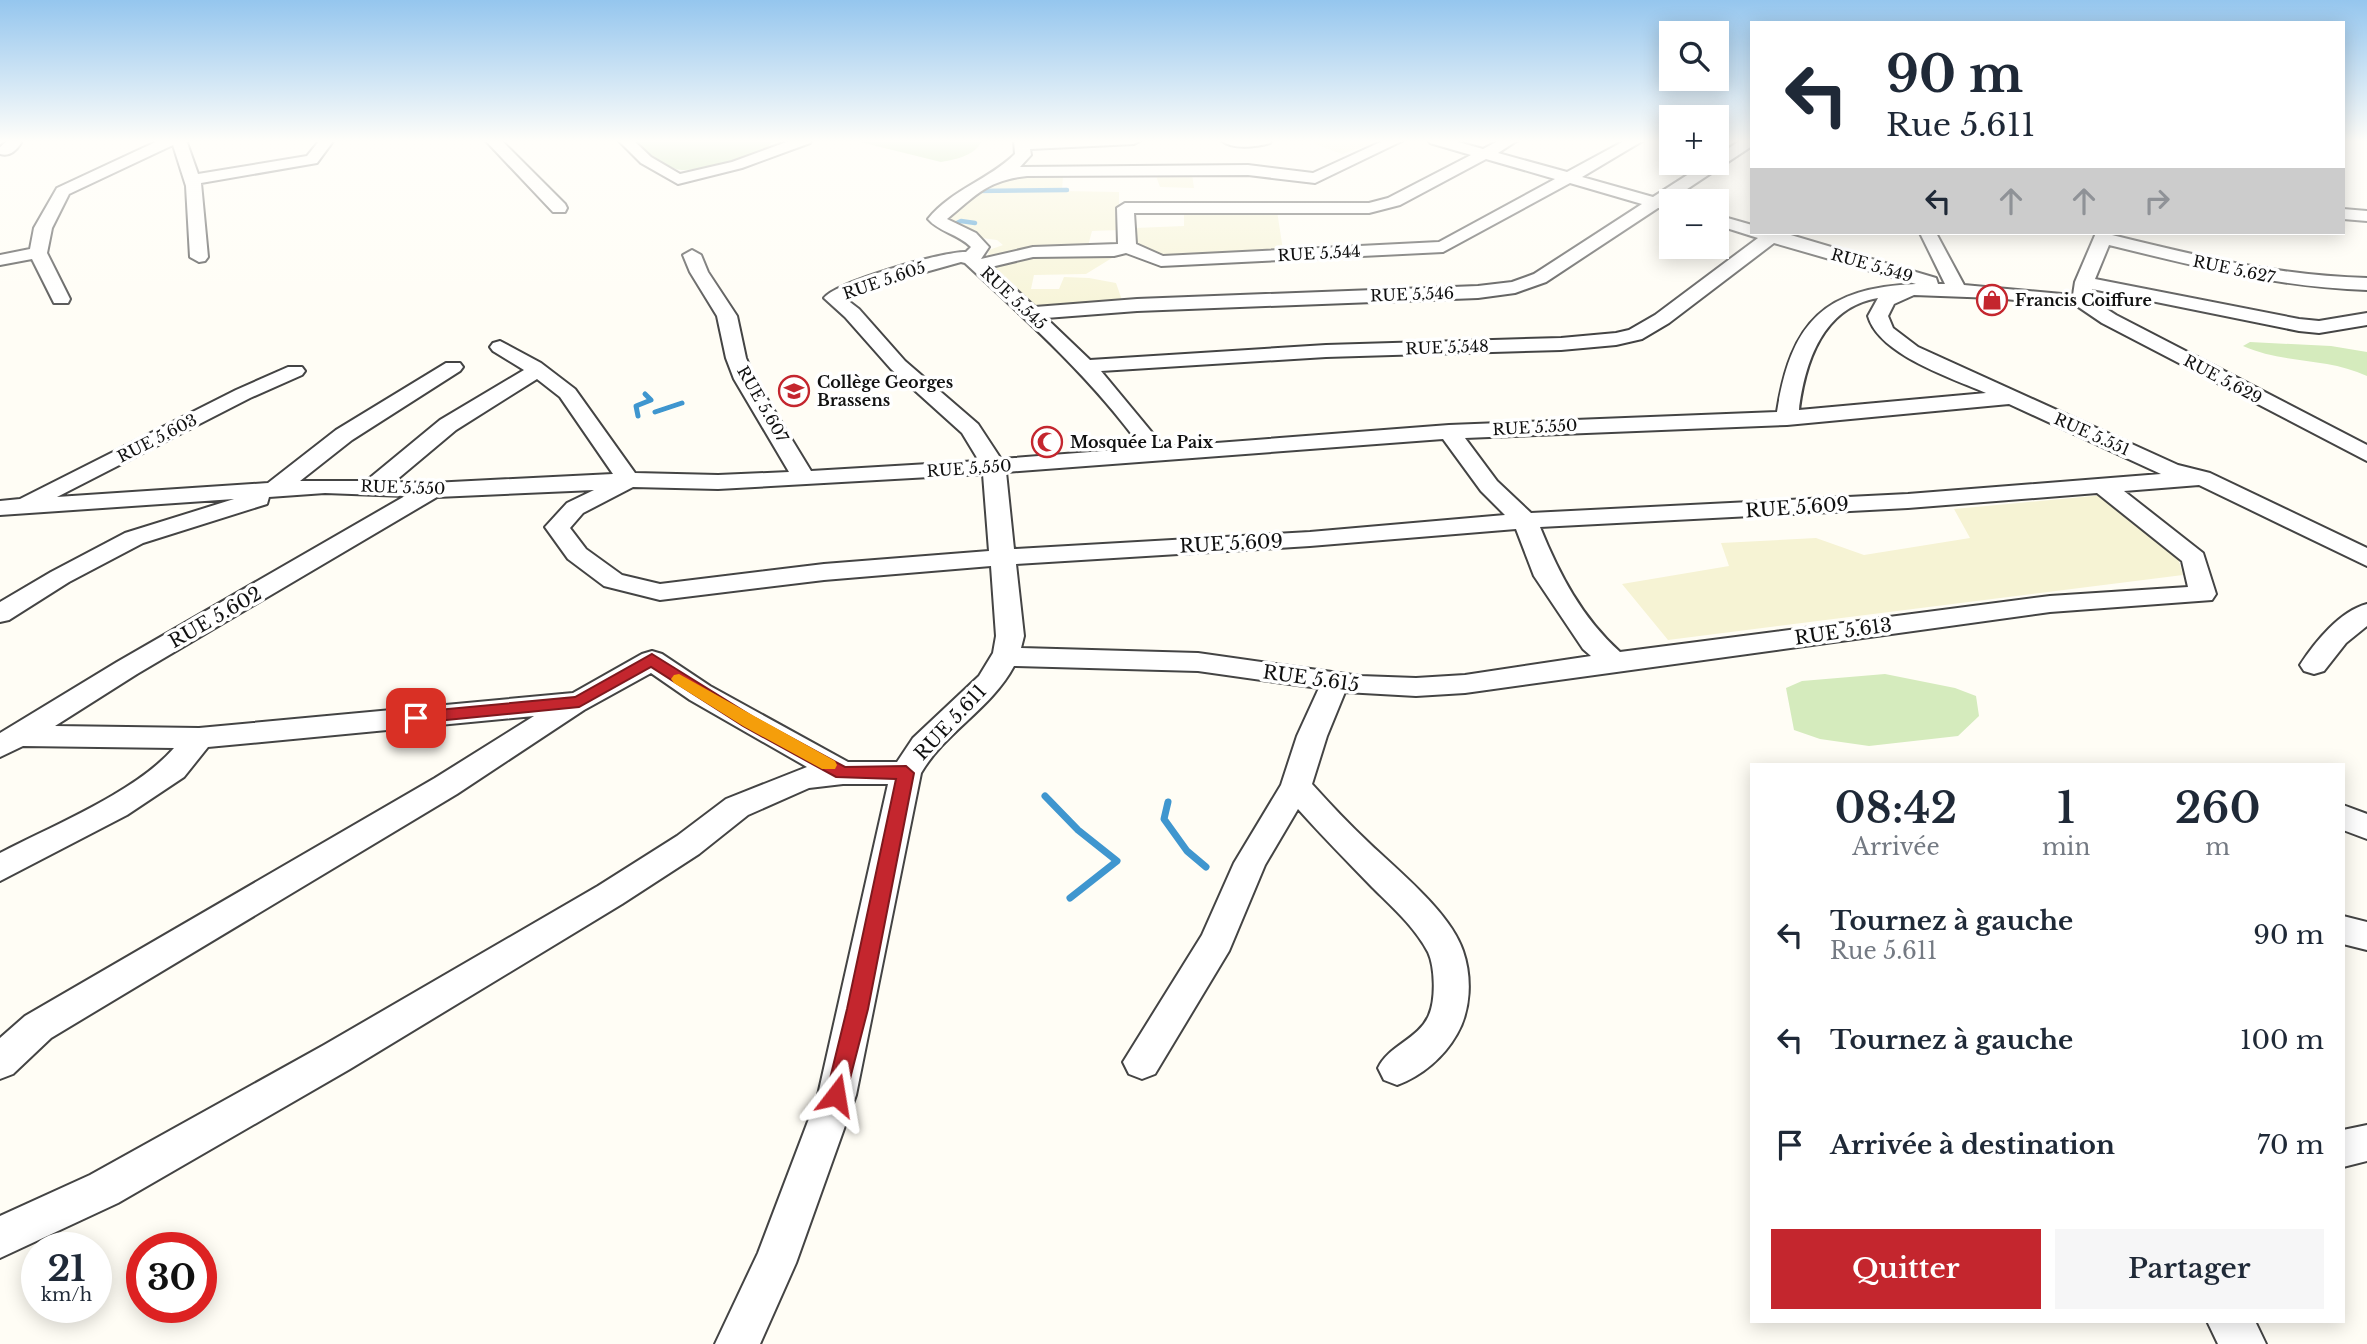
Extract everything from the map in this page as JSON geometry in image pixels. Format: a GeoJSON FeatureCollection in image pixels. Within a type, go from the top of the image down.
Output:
{"type":"FeatureCollection","features":[{"type":"Feature","properties":{"kind":"street"},"geometry":{"type":"LineString","coordinates":[[57,203],[43,228],[38,253],[61,299]]}},
{"type":"Feature","properties":{"kind":"street"},"geometry":{"type":"LineString","coordinates":[[194,203],[199,257]]}},
{"type":"Feature","properties":{"kind":"street"},"geometry":{"type":"LineString","coordinates":[[554,203],[559,208]]}},
{"type":"Feature","properties":{"kind":"street","name":"RUE 5.545"},"geometry":{"type":"LineString","coordinates":[[956,203],[936,219],[968,233],[975,239],[980,247],[974,261],[1085,366],[1130,416],[1157,453]]}},
{"type":"Feature","properties":{"kind":"street"},"geometry":{"type":"LineString","coordinates":[[974,261],[1033,252],[1114,251],[1128,247],[1125,208],[1369,208],[1391,203]]}},
{"type":"Feature","properties":{"kind":"street","name":"RUE 5.544"},"geometry":{"type":"LineString","coordinates":[[1128,247],[1161,261],[1443,247],[1521,203]]}},
{"type":"Feature","properties":{"kind":"street","name":"RUE 5.546"},"geometry":{"type":"LineString","coordinates":[[1031,313],[1137,305],[1478,292],[1515,287],[1539,278],[1652,203]]}},
{"type":"Feature","properties":{"kind":"street"},"geometry":{"type":"LineString","coordinates":[[2345,214],[2367,216]]}},
{"type":"Feature","properties":{"kind":"street","name":"RUE 5.549"},"geometry":{"type":"LineString","coordinates":[[1729,223],[1750,229]]}},
{"type":"Feature","properties":{"kind":"street","name":"RUE 5.548"},"geometry":{"type":"LineString","coordinates":[[1085,366],[1326,351],[1561,344],[1616,339],[1635,334],[1662,319],[1762,235]]}},
{"type":"Feature","properties":{"kind":"street","name":"RUE 5.549"},"geometry":{"type":"LineString","coordinates":[[1771,235],[1951,289]]}},
{"type":"Feature","properties":{"kind":"street"},"geometry":{"type":"LineString","coordinates":[[1929,235],[1951,289]]}},
{"type":"Feature","properties":{"kind":"street"},"geometry":{"type":"LineString","coordinates":[[2082,291],[2103,235]]}},
{"type":"Feature","properties":{"kind":"street","name":"RUE 5.627"},"geometry":{"type":"LineString","coordinates":[[2103,235],[2283,279],[2323,284],[2367,284]]}},
{"type":"Feature","properties":{"kind":"street"},"geometry":{"type":"LineString","coordinates":[[0,260],[38,253]]}},
{"type":"Feature","properties":{"kind":"street","name":"RUE 5.607"},"geometry":{"type":"LineString","coordinates":[[692,255],[696,270],[727,317],[743,372],[803,477]]}},
{"type":"Feature","properties":{"kind":"street","name":"RUE 5.605"},"geometry":{"type":"LineString","coordinates":[[974,261],[961,257],[908,270],[854,287],[833,298],[852,313],[898,365],[971,429],[993,466],[1003,559]]}},
{"type":"Feature","properties":{"kind":"street"},"geometry":{"type":"LineString","coordinates":[[1787,418],[1797,368],[1819,324],[1845,302],[1858,297],[1951,289],[2082,291],[2299,325],[2319,327],[2367,320]]}},
{"type":"Feature","properties":{"kind":"street","name":"RUE 5.551"},"geometry":{"type":"LineString","coordinates":[[1919,290],[1886,300],[1878,316],[1880,326],[1889,336],[1922,357],[2170,470],[2202,478],[2367,558]]}},
{"type":"Feature","properties":{"kind":"street","name":"RUE 5.629"},"geometry":{"type":"LineString","coordinates":[[2082,291],[2109,319],[2367,454]]}},
{"type":"Feature","properties":{"kind":"street"},"geometry":{"type":"LineString","coordinates":[[500,347],[568,393],[628,480]]}},
{"type":"Feature","properties":{"kind":"street"},"geometry":{"type":"LineString","coordinates":[[0,614],[95,557],[145,534],[187,520],[208,517],[284,488],[344,435],[453,367]]}},
{"type":"Feature","properties":{"kind":"street"},"geometry":{"type":"LineString","coordinates":[[374,486],[448,425],[536,370]]}},
{"type":"Feature","properties":{"kind":"street","name":"RUE 5.603"},"geometry":{"type":"LineString","coordinates":[[7,509],[295,371]]}},
{"type":"Feature","properties":{"kind":"street","name":"RUE 5.550"},"geometry":{"type":"LineString","coordinates":[[7,509],[284,488],[374,486],[432,490],[572,485],[628,480],[718,482],[993,466],[1450,432],[1787,418],[2011,397]]}},
{"type":"Feature","properties":{"kind":"street"},"geometry":{"type":"LineString","coordinates":[[1450,432],[1489,486],[1525,521],[1547,576],[1593,643],[1614,662]]}},
{"type":"Feature","properties":{"kind":"street","name":"RUE 5.609"},"geometry":{"type":"LineString","coordinates":[[628,480],[619,488],[575,508],[557,527],[577,554],[613,581],[660,592],[824,572],[1525,521],[1697,514],[2202,478]]}},
{"type":"Feature","properties":{"kind":"street","name":"RUE 5.613"},"geometry":{"type":"LineString","coordinates":[[1614,662],[2050,604],[2203,594],[2193,558],[2101,485]]}},
{"type":"Feature","properties":{"kind":"street","name":"RUE 5.602"},"geometry":{"type":"LineString","coordinates":[[8,742],[127,668],[432,490]]}},
{"type":"Feature","properties":{"kind":"street"},"geometry":{"type":"LineString","coordinates":[[187,520],[188,511],[209,493]]}},
{"type":"Feature","properties":{"kind":"street"},"geometry":{"type":"LineString","coordinates":[[1003,559],[1010,636],[1006,657]]}},
{"type":"Feature","properties":{"kind":"street"},"geometry":{"type":"LineString","coordinates":[[2314,664],[2336,637],[2367,612]]}},
{"type":"Feature","properties":{"kind":"street","name":"RUE 5.615"},"geometry":{"type":"LineString","coordinates":[[1006,657],[1198,662],[1360,685],[1416,687],[1453,685],[1614,662]]}},
{"type":"Feature","properties":{"kind":"street","name":"RUE 5.611"},"geometry":{"type":"LineString","coordinates":[[579,702],[652,660],[749,722],[843,773],[906,773],[924,745],[960,714],[1006,657]]}},
{"type":"Feature","properties":{"kind":"street"},"geometry":{"type":"LineString","coordinates":[[1142,1062],[1217,941],[1250,863],[1296,786],[1312,736],[1336,681]]}},
{"type":"Feature","properties":{"kind":"street"},"geometry":{"type":"LineString","coordinates":[[8,742],[199,738],[579,702]]}},
{"type":"Feature","properties":{"kind":"street"},"geometry":{"type":"LineString","coordinates":[[0,1062],[37,1027],[446,786],[579,702]]}},
{"type":"Feature","properties":{"kind":"street"},"geometry":{"type":"LineString","coordinates":[[0,868],[116,807],[173,769],[199,738]]}},
{"type":"Feature","properties":{"kind":"street"},"geometry":{"type":"LineString","coordinates":[[0,1237],[114,1183],[337,1058],[610,895],[688,845],[737,807],[804,778],[843,773]]}},
{"type":"Feature","properties":{"kind":"street"},"geometry":{"type":"LineString","coordinates":[[737,1344],[775,1264],[836,1095],[857,1009],[906,773]]}},
{"type":"Feature","properties":{"kind":"street"},"geometry":{"type":"LineString","coordinates":[[1296,786],[1334,829],[1421,914],[1446,951],[1451,981],[1448,1016],[1434,1040],[1397,1068]]}},
{"type":"Feature","properties":{"kind":"street"},"geometry":{"type":"LineString","coordinates":[[2345,818],[2367,827]]}},
{"type":"Feature","properties":{"kind":"street"},"geometry":{"type":"LineString","coordinates":[[2345,930],[2367,936]]}},
{"type":"Feature","properties":{"kind":"street"},"geometry":{"type":"LineString","coordinates":[[2345,1148],[2367,1143]]}},
{"type":"Feature","properties":{"kind":"street"},"geometry":{"type":"LineString","coordinates":[[2230,1323],[2244,1344]]}},
{"type":"Feature","properties":{"kind":"shaded area"},"geometry":{"type":"Polygon","coordinates":[[[964,203],[1119,203],[1119,230],[1092,231],[1088,246],[1120,253],[1086,274],[1034,275],[1031,289],[1059,289],[1064,277],[1089,278],[1116,283],[1123,303],[1031,308],[986,266],[989,250],[1003,245],[997,240],[982,238],[948,220],[964,203]]]}},
{"type":"Feature","properties":{"kind":"shaded area"},"geometry":{"type":"Polygon","coordinates":[[[1277,211],[1283,250],[1164,257],[1133,245],[1135,228],[1184,226],[1184,212],[1277,211]]]}},
{"type":"Feature","properties":{"kind":"shaded area"},"geometry":{"type":"Polygon","coordinates":[[[2104,495],[2176,552],[2183,575],[1668,640],[1622,584],[1729,566],[1721,543],[1816,538],[1864,555],[1970,538],[1954,509],[2104,495]]]}},
{"type":"Feature","properties":{"kind":"green space"},"geometry":{"type":"Polygon","coordinates":[[[2250,342],[2331,346],[2367,352],[2367,376],[2336,366],[2274,356],[2243,346],[2250,342]]]}},
{"type":"Feature","properties":{"kind":"green space"},"geometry":{"type":"Polygon","coordinates":[[[1885,674],[1955,688],[1976,696],[1979,716],[1958,736],[1869,746],[1820,739],[1794,730],[1786,688],[1802,681],[1885,674]]]}},
{"type":"Feature","properties":{"kind":"waterway"},"geometry":{"type":"LineString","coordinates":[[955,224],[961,221],[975,223]]}},
{"type":"Feature","properties":{"kind":"waterway"},"geometry":{"type":"LineString","coordinates":[[638,416],[636,406],[651,400],[645,394]]}},
{"type":"Feature","properties":{"kind":"waterway"},"geometry":{"type":"LineString","coordinates":[[655,412],[682,403]]}},
{"type":"Feature","properties":{"kind":"waterway"},"geometry":{"type":"LineString","coordinates":[[1045,796],[1078,830],[1117,861],[1070,898]]}},
{"type":"Feature","properties":{"kind":"waterway"},"geometry":{"type":"LineString","coordinates":[[1168,802],[1164,819],[1187,851],[1206,867]]}},
{"type":"Feature","properties":{"kind":"slow traffic"},"geometry":{"type":"LineString","coordinates":[[679,679],[749,722],[829,765]]}},
{"type":"Feature","properties":{"kind":"place","name":"Francis Coiffure"},"geometry":{"type":"Point","coordinates":[1992,300]}},
{"type":"Feature","properties":{"kind":"place","name":"Collège Georges Brassens"},"geometry":{"type":"Point","coordinates":[794,391]}},
{"type":"Feature","properties":{"kind":"place","name":"Mosquée La Paix"},"geometry":{"type":"Point","coordinates":[1047,442]}},
{"type":"Feature","properties":{"kind":"route"},"geometry":{"type":"LineString","coordinates":[[416,718],[579,702],[652,660],[749,722],[843,773],[906,773],[857,1009],[836,1095]]}}]}
